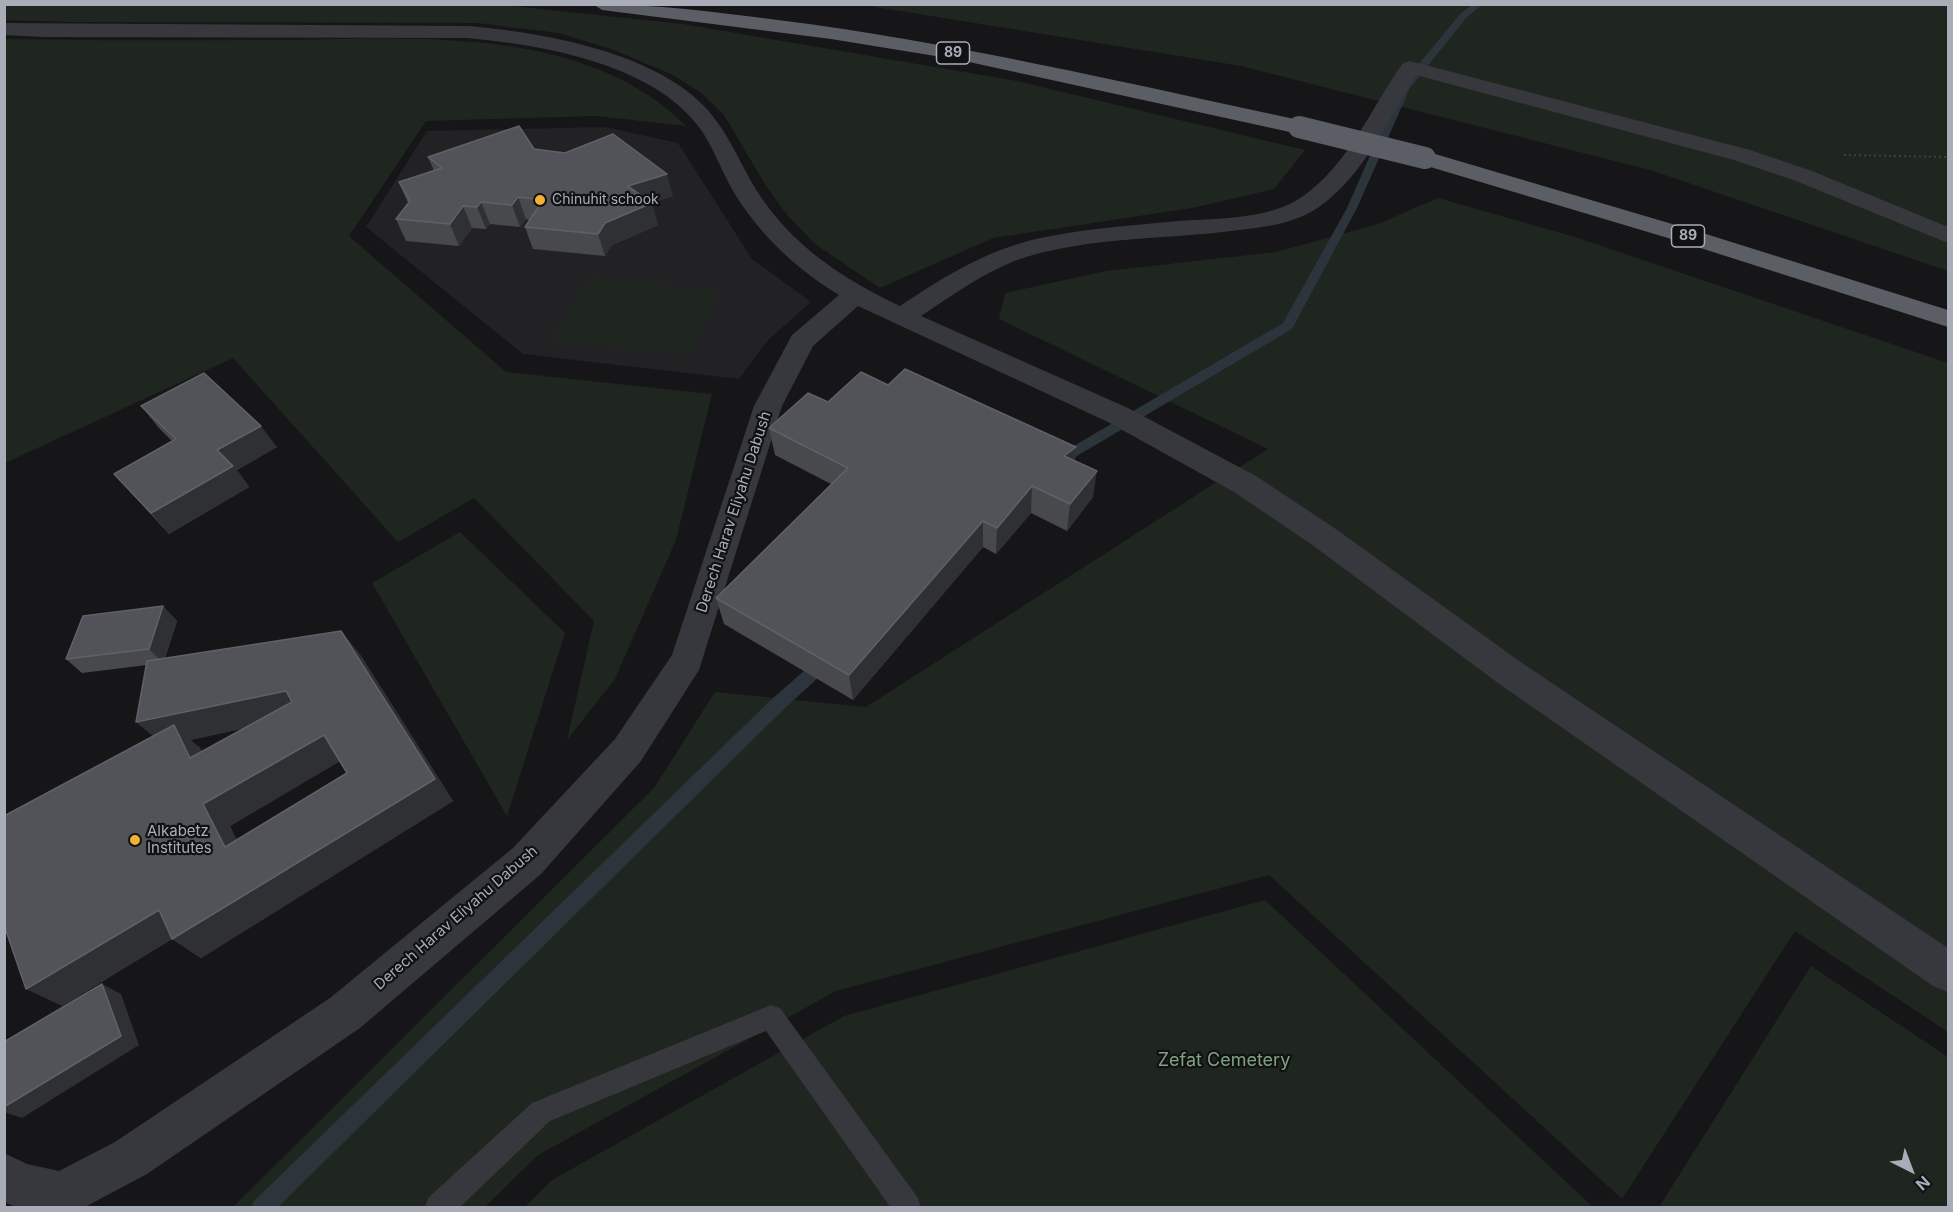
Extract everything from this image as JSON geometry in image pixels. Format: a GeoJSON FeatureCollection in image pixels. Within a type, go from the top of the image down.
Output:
{"type":"FeatureCollection","features":[{"type":"Feature","properties":{"kind":"highway","name":"89"},"geometry":{"type":"LineString","coordinates":[[602,4],[831,33],[960,54],[1299,127],[1425,158],[1697,239],[1948,319]]}},
{"type":"Feature","properties":{"kind":"street"},"geometry":{"type":"LineString","coordinates":[[4,29],[471,32],[548,41],[592,55],[657,82],[683,98],[706,120],[746,192],[768,223],[796,252],[856,294],[901,318],[1123,417],[1205,460],[1281,506],[1507,671],[1948,972]]}},
{"type":"Feature","properties":{"kind":"street"},"geometry":{"type":"LineString","coordinates":[[901,318],[959,279],[1027,249],[1092,238],[1246,222],[1282,214],[1310,203],[1350,162],[1410,67],[1742,155],[1804,176],[1948,236]]}},
{"type":"Feature","properties":{"kind":"street","name":"Derech Harav Eliyahu Dabush"},"geometry":{"type":"LineString","coordinates":[[4,1176],[19,1185],[61,1194],[130,1158],[345,1013],[527,861],[628,750],[687,660],[768,406],[802,341],[856,294]]}},
{"type":"Feature","properties":{"kind":"lane"},"geometry":{"type":"LineString","coordinates":[[438,1208],[541,1112],[771,1017],[908,1208]]}},
{"type":"Feature","properties":{"kind":"shaded area"},"geometry":{"type":"Polygon","coordinates":[[[605,127],[678,143],[752,259],[811,302],[768,340],[739,379],[523,354],[366,227],[427,131],[605,127]]]}},
{"type":"Feature","properties":{"kind":"green space"},"geometry":{"type":"Polygon","coordinates":[[[5,4],[502,5],[683,24],[1017,81],[1305,150],[1274,189],[1192,208],[993,238],[880,288],[815,244],[788,216],[766,186],[724,115],[700,92],[673,75],[614,50],[559,33],[477,23],[4,20],[5,4]]]}},
{"type":"Feature","properties":{"kind":"green space"},"geometry":{"type":"Polygon","coordinates":[[[863,5],[1948,5],[1948,271],[1650,170],[1241,66],[863,5]]]}},
{"type":"Feature","properties":{"kind":"green space"},"geometry":{"type":"Polygon","coordinates":[[[379,38],[435,39],[491,44],[545,53],[597,69],[644,92],[686,126],[596,116],[426,121],[349,236],[506,372],[712,394],[676,540],[615,679],[567,740],[594,621],[474,498],[398,542],[233,358],[5,463],[5,39],[379,38]]]}},
{"type":"Feature","properties":{"kind":"green space"},"geometry":{"type":"Polygon","coordinates":[[[1438,198],[1575,237],[1948,363],[1948,1032],[1795,931],[1622,1199],[1269,875],[836,991],[538,1155],[485,1207],[232,1208],[654,788],[715,692],[866,707],[1268,449],[999,319],[1005,293],[1106,271],[1276,252],[1378,224],[1438,198]]]}},
{"type":"Feature","properties":{"kind":"green space"},"geometry":{"type":"Polygon","coordinates":[[[590,277],[719,291],[687,355],[551,340],[590,277]]]}},
{"type":"Feature","properties":{"kind":"green space"},"geometry":{"type":"Polygon","coordinates":[[[460,532],[565,633],[507,816],[372,583],[460,532]]]}},
{"type":"Feature","properties":{"kind":"green space","name":"Zefat Cemetery"},"geometry":{"type":"Polygon","coordinates":[[[1265,900],[1593,1207],[524,1208],[552,1180],[844,1016],[1265,900]]]}},
{"type":"Feature","properties":{"kind":"green space"},"geometry":{"type":"Polygon","coordinates":[[[1811,966],[1948,1057],[1948,1207],[1659,1207],[1811,966]]]}},
{"type":"Feature","properties":{"kind":"building","name":"Chinuhit schook"},"geometry":{"type":"Polygon","coordinates":[[[519,126],[534,149],[565,153],[613,134],[667,174],[628,186],[652,203],[605,223],[598,234],[525,227],[543,200],[518,197],[512,205],[481,202],[477,207],[463,206],[450,224],[396,219],[410,201],[399,182],[442,168],[428,157],[519,126]]]}},
{"type":"Feature","properties":{"kind":"building"},"geometry":{"type":"Polygon","coordinates":[[[905,369],[1076,447],[1064,456],[1097,471],[1070,504],[1032,486],[997,528],[983,521],[849,675],[716,598],[848,468],[769,428],[808,393],[828,402],[861,372],[888,385],[905,369]]]}},
{"type":"Feature","properties":{"kind":"building"},"geometry":{"type":"Polygon","coordinates":[[[204,373],[261,426],[217,450],[233,466],[151,513],[114,474],[176,439],[141,406],[204,373]]]}},
{"type":"Feature","properties":{"kind":"building"},"geometry":{"type":"Polygon","coordinates":[[[163,606],[149,649],[66,659],[83,616],[163,606]]]}},
{"type":"Feature","properties":{"kind":"building","name":"Alkabetz Institutes"},"geometry":{"type":"Polygon","coordinates":[[[341,631],[435,779],[172,939],[159,910],[26,989],[4,925],[4,816],[174,725],[190,758],[292,702],[286,691],[136,722],[147,661],[341,631]],[[324,735],[203,804],[225,847],[347,773],[324,735]]]}},
{"type":"Feature","properties":{"kind":"building"},"geometry":{"type":"Polygon","coordinates":[[[102,984],[121,1036],[4,1107],[4,1042],[102,984]]]}},
{"type":"Feature","properties":{"kind":"waterway"},"geometry":{"type":"LineString","coordinates":[[1060,460],[1288,326],[1352,208],[1405,87],[1463,16],[1479,4]]}},
{"type":"Feature","properties":{"kind":"waterway"},"geometry":{"type":"LineString","coordinates":[[261,1208],[779,703],[826,661]]}},
{"type":"Feature","properties":{"kind":"place","name":"Chinuhit schook"},"geometry":{"type":"Point","coordinates":[540,200]}},
{"type":"Feature","properties":{"kind":"place","name":"Alkabetz Institutes"},"geometry":{"type":"Point","coordinates":[135,840]}}]}
